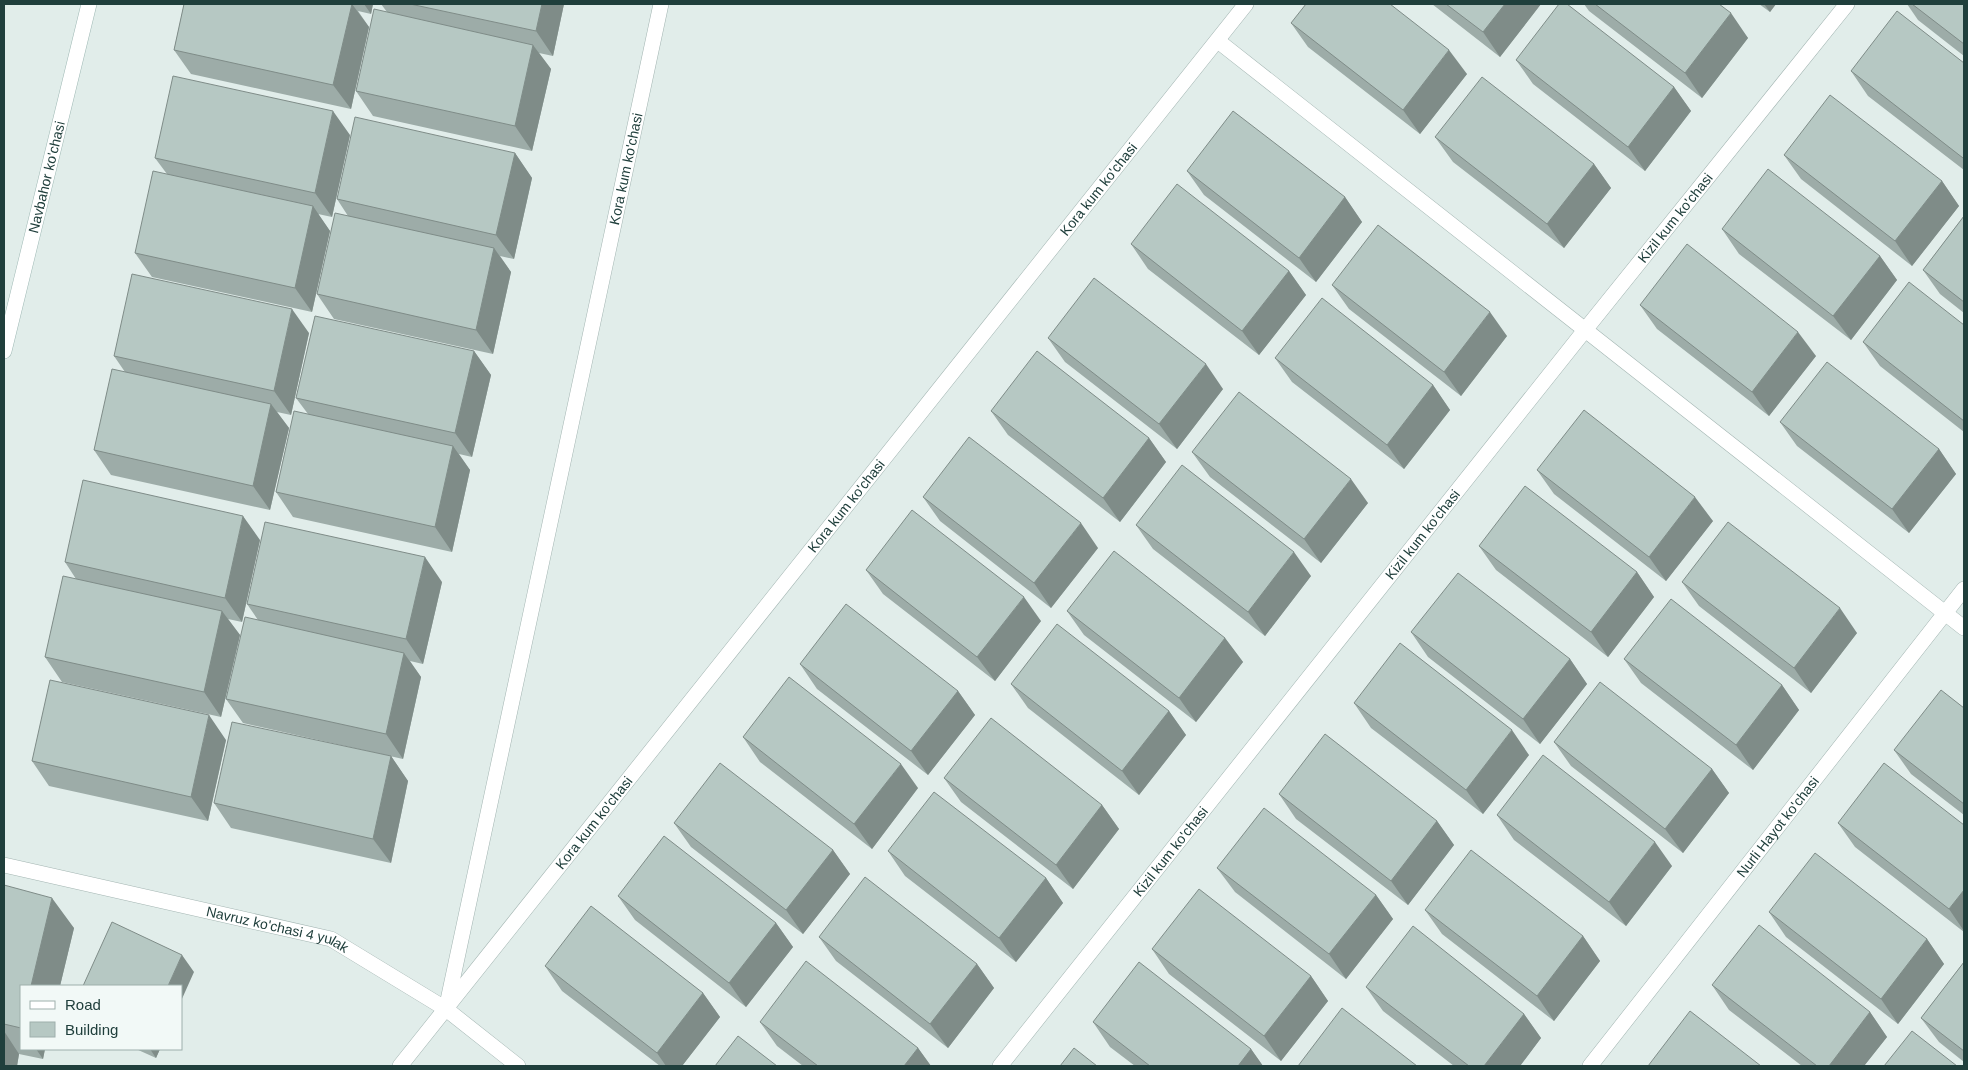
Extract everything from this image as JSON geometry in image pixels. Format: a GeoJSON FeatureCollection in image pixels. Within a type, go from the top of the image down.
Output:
{"type":"FeatureCollection","features":[{"type":"Feature","properties":{"kind":"street","name":"Navbahor ko'chasi"},"geometry":{"type":"LineString","coordinates":[[4,351],[89,4]]}},
{"type":"Feature","properties":{"kind":"street","name":"Kora kum ko'chasi"},"geometry":{"type":"LineString","coordinates":[[446,1009],[661,4]]}},
{"type":"Feature","properties":{"kind":"street","name":"Kora kum ko'chasi"},"geometry":{"type":"LineString","coordinates":[[400,1066],[1246,4]]}},
{"type":"Feature","properties":{"kind":"street","name":"Kizil kum ko'chasi"},"geometry":{"type":"LineString","coordinates":[[1000,1066],[1585,330],[1847,4]]}},
{"type":"Feature","properties":{"kind":"street"},"geometry":{"type":"LineString","coordinates":[[1218,41],[1964,628]]}},
{"type":"Feature","properties":{"kind":"street","name":"Nurli Hayot ko'chasi"},"geometry":{"type":"LineString","coordinates":[[1590,1066],[1964,589]]}},
{"type":"Feature","properties":{"kind":"street","name":"Navruz ko'chasi 4 yulak"},"geometry":{"type":"LineString","coordinates":[[4,865],[330,938],[446,1009],[518,1066]]}},
{"type":"Feature","properties":{"kind":"building"},"geometry":{"type":"Polygon","coordinates":[[[184,4],[352,4],[333,85],[174,50],[184,4]]]}},
{"type":"Feature","properties":{"kind":"building"},"geometry":{"type":"Polygon","coordinates":[[[410,4],[542,4],[536,31],[410,4]]]}},
{"type":"Feature","properties":{"kind":"building"},"geometry":{"type":"Polygon","coordinates":[[[1306,4],[1390,4],[1449,50],[1403,110],[1291,23],[1306,4]]]}},
{"type":"Feature","properties":{"kind":"building"},"geometry":{"type":"Polygon","coordinates":[[[1446,4],[1505,4],[1483,32],[1446,4]]]}},
{"type":"Feature","properties":{"kind":"building"},"geometry":{"type":"Polygon","coordinates":[[[1559,4],[1567,4],[1674,87],[1628,147],[1516,60],[1559,4]]]}},
{"type":"Feature","properties":{"kind":"building"},"geometry":{"type":"Polygon","coordinates":[[[1595,4],[1719,4],[1731,13],[1685,73],[1595,4]]]}},
{"type":"Feature","properties":{"kind":"building"},"geometry":{"type":"Polygon","coordinates":[[[1912,4],[1964,4],[1964,44],[1912,4]]]}},
{"type":"Feature","properties":{"kind":"building"},"geometry":{"type":"Polygon","coordinates":[[[374,9],[533,45],[515,126],[356,91],[374,9]]]}},
{"type":"Feature","properties":{"kind":"building"},"geometry":{"type":"Polygon","coordinates":[[[1897,11],[1964,63],[1963,158],[1851,71],[1897,11]]]}},
{"type":"Feature","properties":{"kind":"building"},"geometry":{"type":"Polygon","coordinates":[[[173,76],[333,111],[315,193],[155,158],[173,76]]]}},
{"type":"Feature","properties":{"kind":"building"},"geometry":{"type":"Polygon","coordinates":[[[1482,77],[1594,164],[1547,224],[1435,137],[1482,77]]]}},
{"type":"Feature","properties":{"kind":"building"},"geometry":{"type":"Polygon","coordinates":[[[1830,95],[1942,181],[1895,241],[1784,155],[1830,95]]]}},
{"type":"Feature","properties":{"kind":"building"},"geometry":{"type":"Polygon","coordinates":[[[1233,111],[1345,197],[1299,258],[1187,171],[1233,111]]]}},
{"type":"Feature","properties":{"kind":"building"},"geometry":{"type":"Polygon","coordinates":[[[355,117],[515,153],[496,235],[337,199],[355,117]]]}},
{"type":"Feature","properties":{"kind":"building"},"geometry":{"type":"Polygon","coordinates":[[[1768,169],[1880,256],[1833,316],[1722,229],[1768,169]]]}},
{"type":"Feature","properties":{"kind":"building"},"geometry":{"type":"Polygon","coordinates":[[[153,171],[313,206],[295,288],[135,253],[153,171]]]}},
{"type":"Feature","properties":{"kind":"building"},"geometry":{"type":"Polygon","coordinates":[[[1177,184],[1289,271],[1242,331],[1131,244],[1177,184]]]}},
{"type":"Feature","properties":{"kind":"building"},"geometry":{"type":"Polygon","coordinates":[[[335,213],[494,248],[476,330],[317,294],[335,213]]]}},
{"type":"Feature","properties":{"kind":"building"},"geometry":{"type":"Polygon","coordinates":[[[1964,216],[1964,302],[1923,270],[1964,216]]]}},
{"type":"Feature","properties":{"kind":"building"},"geometry":{"type":"Polygon","coordinates":[[[1378,225],[1490,312],[1444,372],[1332,285],[1378,225]]]}},
{"type":"Feature","properties":{"kind":"building"},"geometry":{"type":"Polygon","coordinates":[[[1687,244],[1798,332],[1752,392],[1640,305],[1687,244]]]}},
{"type":"Feature","properties":{"kind":"building"},"geometry":{"type":"Polygon","coordinates":[[[132,274],[292,309],[274,391],[114,356],[132,274]]]}},
{"type":"Feature","properties":{"kind":"building"},"geometry":{"type":"Polygon","coordinates":[[[1094,278],[1206,364],[1159,424],[1048,338],[1094,278]]]}},
{"type":"Feature","properties":{"kind":"building"},"geometry":{"type":"Polygon","coordinates":[[[1909,282],[1964,325],[1964,421],[1863,342],[1909,282]]]}},
{"type":"Feature","properties":{"kind":"building"},"geometry":{"type":"Polygon","coordinates":[[[1322,298],[1433,385],[1387,445],[1275,358],[1322,298]]]}},
{"type":"Feature","properties":{"kind":"building"},"geometry":{"type":"Polygon","coordinates":[[[315,316],[474,351],[455,433],[296,398],[315,316]]]}},
{"type":"Feature","properties":{"kind":"building"},"geometry":{"type":"Polygon","coordinates":[[[1037,351],[1149,438],[1103,498],[991,411],[1037,351]]]}},
{"type":"Feature","properties":{"kind":"building"},"geometry":{"type":"Polygon","coordinates":[[[1827,362],[1939,449],[1892,509],[1780,422],[1827,362]]]}},
{"type":"Feature","properties":{"kind":"building"},"geometry":{"type":"Polygon","coordinates":[[[112,369],[271,404],[253,486],[94,450],[112,369]]]}},
{"type":"Feature","properties":{"kind":"building"},"geometry":{"type":"Polygon","coordinates":[[[1239,392],[1351,479],[1304,539],[1192,452],[1239,392]]]}},
{"type":"Feature","properties":{"kind":"building"},"geometry":{"type":"Polygon","coordinates":[[[1584,410],[1695,497],[1649,557],[1537,470],[1584,410]]]}},
{"type":"Feature","properties":{"kind":"building"},"geometry":{"type":"Polygon","coordinates":[[[294,411],[453,446],[435,527],[276,492],[294,411]]]}},
{"type":"Feature","properties":{"kind":"building"},"geometry":{"type":"Polygon","coordinates":[[[969,437],[1081,523],[1034,583],[923,497],[969,437]]]}},
{"type":"Feature","properties":{"kind":"building"},"geometry":{"type":"Polygon","coordinates":[[[1182,465],[1294,552],[1248,612],[1136,525],[1182,465]]]}},
{"type":"Feature","properties":{"kind":"building"},"geometry":{"type":"Polygon","coordinates":[[[83,480],[243,516],[225,598],[65,562],[83,480]]]}},
{"type":"Feature","properties":{"kind":"building"},"geometry":{"type":"Polygon","coordinates":[[[1525,486],[1637,572],[1591,632],[1479,546],[1525,486]]]}},
{"type":"Feature","properties":{"kind":"building"},"geometry":{"type":"Polygon","coordinates":[[[912,510],[1024,597],[977,657],[866,570],[912,510]]]}},
{"type":"Feature","properties":{"kind":"building"},"geometry":{"type":"Polygon","coordinates":[[[265,522],[425,557],[406,639],[247,604],[265,522]]]}},
{"type":"Feature","properties":{"kind":"building"},"geometry":{"type":"Polygon","coordinates":[[[1728,522],[1840,608],[1794,668],[1682,582],[1728,522]]]}},
{"type":"Feature","properties":{"kind":"building"},"geometry":{"type":"Polygon","coordinates":[[[1114,551],[1225,638],[1179,698],[1067,611],[1114,551]]]}},
{"type":"Feature","properties":{"kind":"building"},"geometry":{"type":"Polygon","coordinates":[[[1458,573],[1570,659],[1523,719],[1411,632],[1458,573]]]}},
{"type":"Feature","properties":{"kind":"building"},"geometry":{"type":"Polygon","coordinates":[[[63,576],[222,611],[204,692],[45,657],[63,576]]]}},
{"type":"Feature","properties":{"kind":"building"},"geometry":{"type":"Polygon","coordinates":[[[1671,599],[1782,685],[1736,745],[1624,659],[1671,599]]]}},
{"type":"Feature","properties":{"kind":"building"},"geometry":{"type":"Polygon","coordinates":[[[846,604],[958,691],[911,751],[800,664],[846,604]]]}},
{"type":"Feature","properties":{"kind":"building"},"geometry":{"type":"Polygon","coordinates":[[[245,617],[404,653],[386,734],[226,699],[245,617]]]}},
{"type":"Feature","properties":{"kind":"building"},"geometry":{"type":"Polygon","coordinates":[[[1057,624],[1169,711],[1122,771],[1011,684],[1057,624]]]}},
{"type":"Feature","properties":{"kind":"building"},"geometry":{"type":"Polygon","coordinates":[[[1400,643],[1512,730],[1466,790],[1354,703],[1400,643]]]}},
{"type":"Feature","properties":{"kind":"building"},"geometry":{"type":"Polygon","coordinates":[[[789,677],[901,764],[854,824],[743,737],[789,677]]]}},
{"type":"Feature","properties":{"kind":"building"},"geometry":{"type":"Polygon","coordinates":[[[50,680],[209,715],[191,797],[32,761],[50,680]]]}},
{"type":"Feature","properties":{"kind":"building"},"geometry":{"type":"Polygon","coordinates":[[[1600,682],[1712,769],[1665,829],[1554,742],[1600,682]]]}},
{"type":"Feature","properties":{"kind":"building"},"geometry":{"type":"Polygon","coordinates":[[[1941,690],[1964,708],[1964,804],[1894,750],[1941,690]]]}},
{"type":"Feature","properties":{"kind":"building"},"geometry":{"type":"Polygon","coordinates":[[[991,718],[1102,805],[1056,865],[944,778],[991,718]]]}},
{"type":"Feature","properties":{"kind":"building"},"geometry":{"type":"Polygon","coordinates":[[[232,722],[391,756],[373,839],[214,803],[232,722]]]}},
{"type":"Feature","properties":{"kind":"building"},"geometry":{"type":"Polygon","coordinates":[[[1325,734],[1437,821],[1391,881],[1279,794],[1325,734]]]}},
{"type":"Feature","properties":{"kind":"building"},"geometry":{"type":"Polygon","coordinates":[[[1543,755],[1655,842],[1609,902],[1497,815],[1543,755]]]}},
{"type":"Feature","properties":{"kind":"building"},"geometry":{"type":"Polygon","coordinates":[[[720,763],[833,850],[786,910],[674,823],[720,763]]]}},
{"type":"Feature","properties":{"kind":"building"},"geometry":{"type":"Polygon","coordinates":[[[1884,763],[1964,825],[1964,890],[1949,909],[1838,823],[1884,763]]]}},
{"type":"Feature","properties":{"kind":"building"},"geometry":{"type":"Polygon","coordinates":[[[934,792],[1046,878],[999,938],[888,851],[934,792]]]}},
{"type":"Feature","properties":{"kind":"building"},"geometry":{"type":"Polygon","coordinates":[[[1264,808],[1376,895],[1329,954],[1217,868],[1264,808]]]}},
{"type":"Feature","properties":{"kind":"building"},"geometry":{"type":"Polygon","coordinates":[[[664,836],[776,923],[729,983],[618,896],[664,836]]]}},
{"type":"Feature","properties":{"kind":"building"},"geometry":{"type":"Polygon","coordinates":[[[1471,850],[1583,936],[1537,996],[1425,910],[1471,850]]]}},
{"type":"Feature","properties":{"kind":"building"},"geometry":{"type":"Polygon","coordinates":[[[1815,853],[1927,939],[1881,999],[1769,912],[1815,853]]]}},
{"type":"Feature","properties":{"kind":"building"},"geometry":{"type":"Polygon","coordinates":[[[865,877],[977,964],[930,1024],[819,937],[865,877]]]}},
{"type":"Feature","properties":{"kind":"building"},"geometry":{"type":"Polygon","coordinates":[[[4,885],[52,898],[31,985],[20,985],[20,1028],[4,1024],[4,885]]]}},
{"type":"Feature","properties":{"kind":"building"},"geometry":{"type":"Polygon","coordinates":[[[1199,889],[1311,976],[1264,1036],[1152,949],[1199,889]]]}},
{"type":"Feature","properties":{"kind":"building"},"geometry":{"type":"Polygon","coordinates":[[[591,906],[703,993],[657,1053],[545,966],[591,906]]]}},
{"type":"Feature","properties":{"kind":"building"},"geometry":{"type":"Polygon","coordinates":[[[112,922],[182,955],[168,985],[83,985],[112,922]]]}},
{"type":"Feature","properties":{"kind":"building"},"geometry":{"type":"Polygon","coordinates":[[[1759,925],[1870,1012],[1829,1066],[1817,1066],[1712,985],[1759,925]]]}},
{"type":"Feature","properties":{"kind":"building"},"geometry":{"type":"Polygon","coordinates":[[[1413,926],[1524,1014],[1484,1066],[1469,1066],[1366,987],[1413,926]]]}},
{"type":"Feature","properties":{"kind":"building"},"geometry":{"type":"Polygon","coordinates":[[[806,961],[918,1048],[904,1066],[818,1066],[760,1022],[806,961]]]}},
{"type":"Feature","properties":{"kind":"building"},"geometry":{"type":"Polygon","coordinates":[[[1139,962],[1251,1049],[1238,1066],[1150,1066],[1093,1022],[1139,962]]]}},
{"type":"Feature","properties":{"kind":"building"},"geometry":{"type":"Polygon","coordinates":[[[1964,962],[1964,1051],[1921,1018],[1964,962]]]}},
{"type":"Feature","properties":{"kind":"building"},"geometry":{"type":"Polygon","coordinates":[[[1342,1008],[1417,1066],[1298,1066],[1342,1008]]]}},
{"type":"Feature","properties":{"kind":"building"},"geometry":{"type":"Polygon","coordinates":[[[1690,1011],[1761,1066],[1648,1066],[1690,1011]]]}},
{"type":"Feature","properties":{"kind":"building"},"geometry":{"type":"Polygon","coordinates":[[[1912,1031],[1957,1066],[1884,1066],[1912,1031]]]}},
{"type":"Feature","properties":{"kind":"building"},"geometry":{"type":"Polygon","coordinates":[[[738,1036],[777,1066],[715,1066],[738,1036]]]}},
{"type":"Feature","properties":{"kind":"building"},"geometry":{"type":"Polygon","coordinates":[[[1074,1048],[1097,1066],[1060,1066],[1074,1048]]]}}]}
